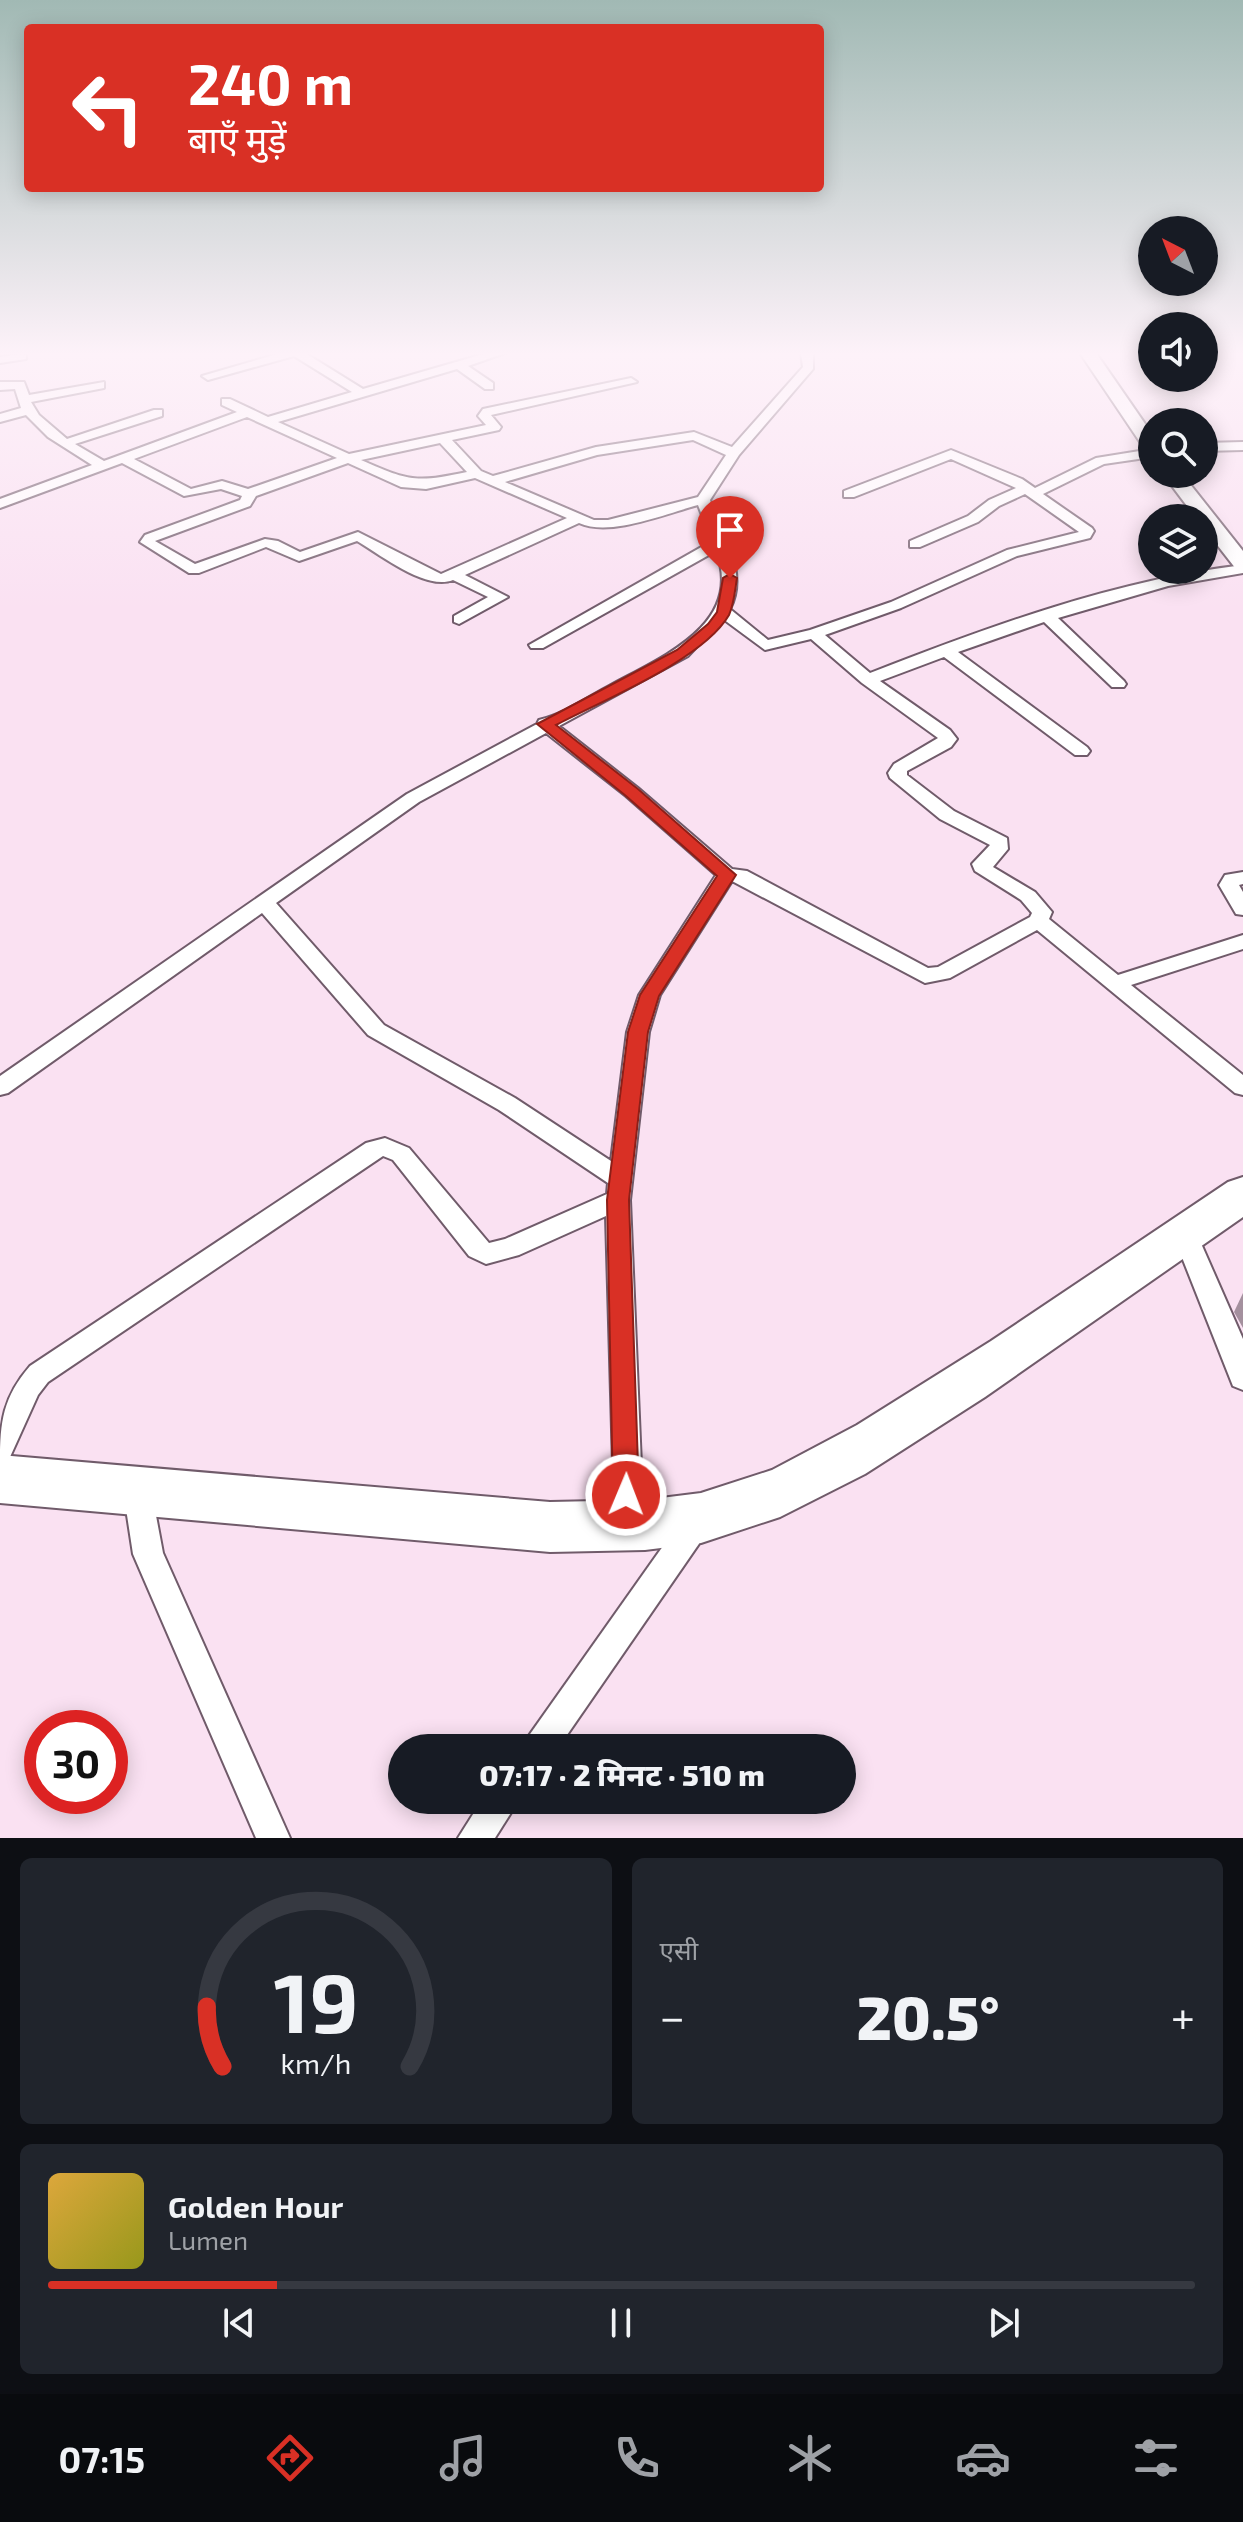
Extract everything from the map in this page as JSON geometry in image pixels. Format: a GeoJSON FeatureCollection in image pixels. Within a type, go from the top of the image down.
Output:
{"type":"FeatureCollection","features":[{"type":"Feature","properties":{"kind":"highway"},"geometry":{"type":"LineString","coordinates":[[0,1479],[550,1527],[625,1526],[700,1518],[778,1493],[858,1452],[1091,1300],[1184,1232],[1243,1194]]}},
{"type":"Feature","properties":{"kind":"main road"},"geometry":{"type":"LineString","coordinates":[[1183,488],[1242,563]]}},
{"type":"Feature","properties":{"kind":"street"},"geometry":{"type":"LineString","coordinates":[[62,439],[103,466]]}},
{"type":"Feature","properties":{"kind":"street"},"geometry":{"type":"LineString","coordinates":[[66,443],[79,439]]}},
{"type":"Feature","properties":{"kind":"street"},"geometry":{"type":"LineString","coordinates":[[0,504],[175,439]]}},
{"type":"Feature","properties":{"kind":"street"},"geometry":{"type":"LineString","coordinates":[[307,439],[412,485],[476,474]]}},
{"type":"Feature","properties":{"kind":"street"},"geometry":{"type":"LineString","coordinates":[[122,458],[189,493],[222,485],[249,494],[350,458],[444,439],[476,474],[599,525],[703,500],[746,439]]}},
{"type":"Feature","properties":{"kind":"street"},"geometry":{"type":"LineString","coordinates":[[492,481],[596,451],[676,439]]}},
{"type":"Feature","properties":{"kind":"street"},"geometry":{"type":"LineString","coordinates":[[701,439],[734,453]]}},
{"type":"Feature","properties":{"kind":"street"},"geometry":{"type":"LineString","coordinates":[[1218,447],[1243,446]]}},
{"type":"Feature","properties":{"kind":"street"},"geometry":{"type":"LineString","coordinates":[[724,612],[765,645],[814,634],[896,605],[1012,553],[1087,533],[1085,528],[1031,490],[949,454],[849,494]]}},
{"type":"Feature","properties":{"kind":"street"},"geometry":{"type":"LineString","coordinates":[[915,544],[973,519],[994,503],[1101,461],[1138,455]]}},
{"type":"Feature","properties":{"kind":"street"},"geometry":{"type":"LineString","coordinates":[[249,494],[245,503],[150,538],[147,542],[194,570],[265,543],[299,557],[358,536],[432,578],[456,576],[579,518]]}},
{"type":"Feature","properties":{"kind":"street"},"geometry":{"type":"LineString","coordinates":[[0,1087],[413,798],[545,724],[682,653],[713,627],[724,612],[730,578],[727,558],[717,544],[703,500]]}},
{"type":"Feature","properties":{"kind":"street"},"geometry":{"type":"LineString","coordinates":[[537,645],[717,544]]}},
{"type":"Feature","properties":{"kind":"street"},"geometry":{"type":"LineString","coordinates":[[868,680],[944,649],[1047,616],[1170,578],[1242,563]]}},
{"type":"Feature","properties":{"kind":"street"},"geometry":{"type":"LineString","coordinates":[[456,576],[500,597],[459,619]]}},
{"type":"Feature","properties":{"kind":"street"},"geometry":{"type":"LineString","coordinates":[[1047,616],[1118,684]]}},
{"type":"Feature","properties":{"kind":"street"},"geometry":{"type":"LineString","coordinates":[[545,724],[632,792],[727,875],[740,875],[781,895],[925,976],[943,973],[1038,921],[1042,912],[1037,904],[985,871],[982,864],[999,849],[1000,842],[947,815],[899,778],[897,773],[900,768],[948,739],[868,680],[814,634]]}},
{"type":"Feature","properties":{"kind":"street"},"geometry":{"type":"LineString","coordinates":[[944,649],[1081,751]]}},
{"type":"Feature","properties":{"kind":"street"},"geometry":{"type":"LineString","coordinates":[[625,1526],[627,1465],[620,1190],[638,1032],[650,995],[727,875]]}},
{"type":"Feature","properties":{"kind":"street"},"geometry":{"type":"LineString","coordinates":[[1243,878],[1232,879],[1229,885],[1243,909]]}},
{"type":"Feature","properties":{"kind":"street"},"geometry":{"type":"LineString","coordinates":[[264,902],[376,1030],[507,1104],[620,1190]]}},
{"type":"Feature","properties":{"kind":"street"},"geometry":{"type":"LineString","coordinates":[[1038,921],[1243,1087]]}},
{"type":"Feature","properties":{"kind":"street"},"geometry":{"type":"LineString","coordinates":[[1115,983],[1243,942]]}},
{"type":"Feature","properties":{"kind":"street"},"geometry":{"type":"LineString","coordinates":[[0,1448],[28,1387],[39,1374],[374,1149],[394,1148],[401,1154],[478,1249],[486,1254],[510,1248],[620,1190]]}},
{"type":"Feature","properties":{"kind":"street"},"geometry":{"type":"LineString","coordinates":[[1184,1232],[1228,1334],[1243,1378]]}},
{"type":"Feature","properties":{"kind":"street"},"geometry":{"type":"LineString","coordinates":[[137,1489],[148,1554],[273,1838]]}},
{"type":"Feature","properties":{"kind":"street"},"geometry":{"type":"LineString","coordinates":[[549,1734],[700,1518]]}},
{"type":"Feature","properties":{"kind":"street"},"geometry":{"type":"LineString","coordinates":[[475,1838],[492,1814]]}},
{"type":"Feature","properties":{"kind":"route"},"geometry":{"type":"LineString","coordinates":[[626,1495],[618,1200],[638,1032],[650,995],[727,875],[632,792],[545,724],[682,653],[713,627],[724,612],[730,578]]}}]}
